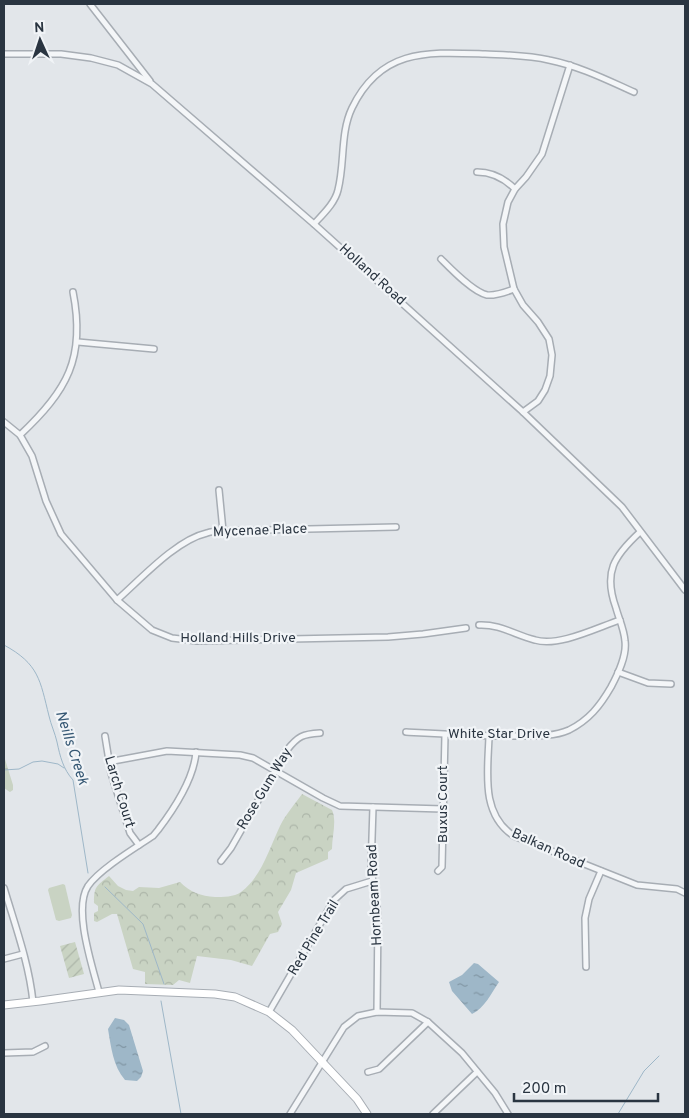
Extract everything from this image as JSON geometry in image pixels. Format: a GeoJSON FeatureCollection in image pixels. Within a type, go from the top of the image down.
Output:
{"type":"FeatureCollection","features":[{"type":"Feature","properties":{"kind":"street"},"geometry":{"type":"LineString","coordinates":[[90,4],[152,84]]}},
{"type":"Feature","properties":{"kind":"street"},"geometry":{"type":"LineString","coordinates":[[314,224],[327,209],[338,191],[346,130],[351,110],[370,80],[387,66],[405,58],[431,53],[526,56],[570,65],[634,92]]}},
{"type":"Feature","properties":{"kind":"street","name":"Holland Road"},"geometry":{"type":"LineString","coordinates":[[4,54],[61,54],[91,58],[118,65],[152,84],[314,224],[523,412],[622,507],[685,590]]}},
{"type":"Feature","properties":{"kind":"street"},"geometry":{"type":"LineString","coordinates":[[523,412],[538,401],[545,390],[550,376],[552,356],[549,339],[538,322],[523,305],[514,289],[504,247],[503,224],[508,202],[515,189],[526,178],[542,154],[570,65]]}},
{"type":"Feature","properties":{"kind":"street"},"geometry":{"type":"LineString","coordinates":[[477,172],[489,172],[515,189]]}},
{"type":"Feature","properties":{"kind":"street"},"geometry":{"type":"LineString","coordinates":[[441,258],[476,291],[488,295],[500,294],[514,289]]}},
{"type":"Feature","properties":{"kind":"street"},"geometry":{"type":"LineString","coordinates":[[20,435],[50,405],[61,389],[74,359],[78,342],[77,309],[73,292]]}},
{"type":"Feature","properties":{"kind":"street"},"geometry":{"type":"LineString","coordinates":[[78,342],[154,349]]}},
{"type":"Feature","properties":{"kind":"street","name":"Holland Hills Drive"},"geometry":{"type":"LineString","coordinates":[[4,422],[20,435],[32,456],[46,501],[60,534],[117,600],[152,630],[172,638],[195,641],[388,637],[466,628]]}},
{"type":"Feature","properties":{"kind":"street"},"geometry":{"type":"LineString","coordinates":[[219,490],[223,531]]}},
{"type":"Feature","properties":{"kind":"street","name":"Mycenae Place"},"geometry":{"type":"LineString","coordinates":[[117,600],[170,553],[194,537],[207,532],[396,527]]}},
{"type":"Feature","properties":{"kind":"street","name":"White Star Drive"},"geometry":{"type":"LineString","coordinates":[[406,732],[489,736],[548,735],[568,730],[594,713],[602,703],[618,672],[626,642],[611,590],[610,572],[614,561],[621,551],[640,532]]}},
{"type":"Feature","properties":{"kind":"street"},"geometry":{"type":"LineString","coordinates":[[479,625],[499,627],[534,640],[554,642],[620,620]]}},
{"type":"Feature","properties":{"kind":"street"},"geometry":{"type":"LineString","coordinates":[[618,672],[648,683],[671,684]]}},
{"type":"Feature","properties":{"kind":"street","name":"Rose Gum Way"},"geometry":{"type":"LineString","coordinates":[[221,861],[231,848],[287,750],[294,741],[305,734],[320,733]]}},
{"type":"Feature","properties":{"kind":"street","name":"Buxus Court"},"geometry":{"type":"LineString","coordinates":[[438,871],[442,867],[444,735]]}},
{"type":"Feature","properties":{"kind":"street","name":"Larch Court"},"geometry":{"type":"LineString","coordinates":[[105,736],[108,762],[130,833],[139,845]]}},
{"type":"Feature","properties":{"kind":"street","name":"Balkan Road"},"geometry":{"type":"LineString","coordinates":[[489,736],[488,793],[490,806],[499,824],[514,836],[637,885],[677,889],[685,893]]}},
{"type":"Feature","properties":{"kind":"street"},"geometry":{"type":"LineString","coordinates":[[108,762],[159,751],[240,755],[253,758],[333,803],[347,807],[443,809]]}},
{"type":"Feature","properties":{"kind":"street"},"geometry":{"type":"LineString","coordinates":[[98,992],[81,916],[82,899],[96,876],[152,836],[164,823],[193,770],[196,752]]}},
{"type":"Feature","properties":{"kind":"street","name":"Hornbeam Road"},"geometry":{"type":"LineString","coordinates":[[373,808],[371,869],[378,914],[377,1012]]}},
{"type":"Feature","properties":{"kind":"street"},"geometry":{"type":"LineString","coordinates":[[586,967],[585,918],[589,899],[600,871]]}},
{"type":"Feature","properties":{"kind":"street","name":"Red Pine Trail"},"geometry":{"type":"LineString","coordinates":[[269,1012],[334,900],[346,889],[372,881]]}},
{"type":"Feature","properties":{"kind":"street"},"geometry":{"type":"LineString","coordinates":[[4,888],[31,983],[33,1002]]}},
{"type":"Feature","properties":{"kind":"street"},"geometry":{"type":"LineString","coordinates":[[4,959],[23,954]]}},
{"type":"Feature","properties":{"kind":"street"},"geometry":{"type":"LineString","coordinates":[[4,1005],[119,990],[216,994],[234,998],[269,1012],[292,1030],[357,1099],[367,1114]]}},
{"type":"Feature","properties":{"kind":"street"},"geometry":{"type":"LineString","coordinates":[[290,1114],[336,1039],[351,1021],[358,1016],[377,1012],[412,1013],[428,1022],[462,1053],[495,1093],[508,1114]]}},
{"type":"Feature","properties":{"kind":"street"},"geometry":{"type":"LineString","coordinates":[[368,1072],[379,1069],[428,1022]]}},
{"type":"Feature","properties":{"kind":"street"},"geometry":{"type":"LineString","coordinates":[[4,1053],[33,1052],[45,1046]]}},
{"type":"Feature","properties":{"kind":"street"},"geometry":{"type":"LineString","coordinates":[[433,1114],[478,1072]]}},
{"type":"Feature","properties":{"kind":"green space"},"geometry":{"type":"Polygon","coordinates":[[[4,756],[13,785],[13,790],[10,792],[4,788],[4,756]]]}},
{"type":"Feature","properties":{"kind":"green space"},"geometry":{"type":"Polygon","coordinates":[[[302,794],[332,810],[334,824],[332,849],[328,852],[328,859],[296,873],[291,890],[278,912],[282,924],[278,932],[270,934],[252,966],[231,960],[197,956],[190,983],[179,980],[173,985],[145,984],[145,972],[133,969],[117,914],[112,914],[97,922],[94,921],[94,913],[98,911],[98,906],[94,903],[95,890],[99,885],[109,876],[118,886],[133,891],[139,887],[159,888],[180,882],[192,891],[205,896],[225,897],[238,894],[248,886],[260,870],[282,822],[302,794]]]}},
{"type":"Feature","properties":{"kind":"green space"},"geometry":{"type":"Polygon","coordinates":[[[63,884],[65,885],[72,915],[71,918],[59,921],[56,920],[48,890],[63,884]]]}},
{"type":"Feature","properties":{"kind":"green space"},"geometry":{"type":"Polygon","coordinates":[[[75,942],[84,974],[69,978],[60,946],[75,942]]]}},
{"type":"Feature","properties":{"kind":"water"},"geometry":{"type":"Polygon","coordinates":[[[474,963],[478,964],[499,982],[484,1004],[472,1014],[452,991],[449,982],[462,975],[474,963]]]}},
{"type":"Feature","properties":{"kind":"water"},"geometry":{"type":"Polygon","coordinates":[[[115,1018],[124,1020],[129,1025],[143,1071],[137,1081],[125,1080],[115,1062],[108,1029],[115,1018]]]}},
{"type":"Feature","properties":{"kind":"waterway","name":"Neills Creek"},"geometry":{"type":"LineString","coordinates":[[4,645],[25,659],[40,683],[62,762],[73,780],[88,873]]}},
{"type":"Feature","properties":{"kind":"waterway"},"geometry":{"type":"LineString","coordinates":[[4,770],[19,769],[33,762],[42,761],[58,764],[64,768]]}},
{"type":"Feature","properties":{"kind":"waterway","name":"Neills Creek"},"geometry":{"type":"LineString","coordinates":[[105,887],[143,924],[164,984]]}},
{"type":"Feature","properties":{"kind":"waterway","name":"Neills Creek"},"geometry":{"type":"LineString","coordinates":[[161,1001],[181,1114]]}},
{"type":"Feature","properties":{"kind":"waterway"},"geometry":{"type":"LineString","coordinates":[[618,1114],[644,1071],[659,1056]]}}]}
